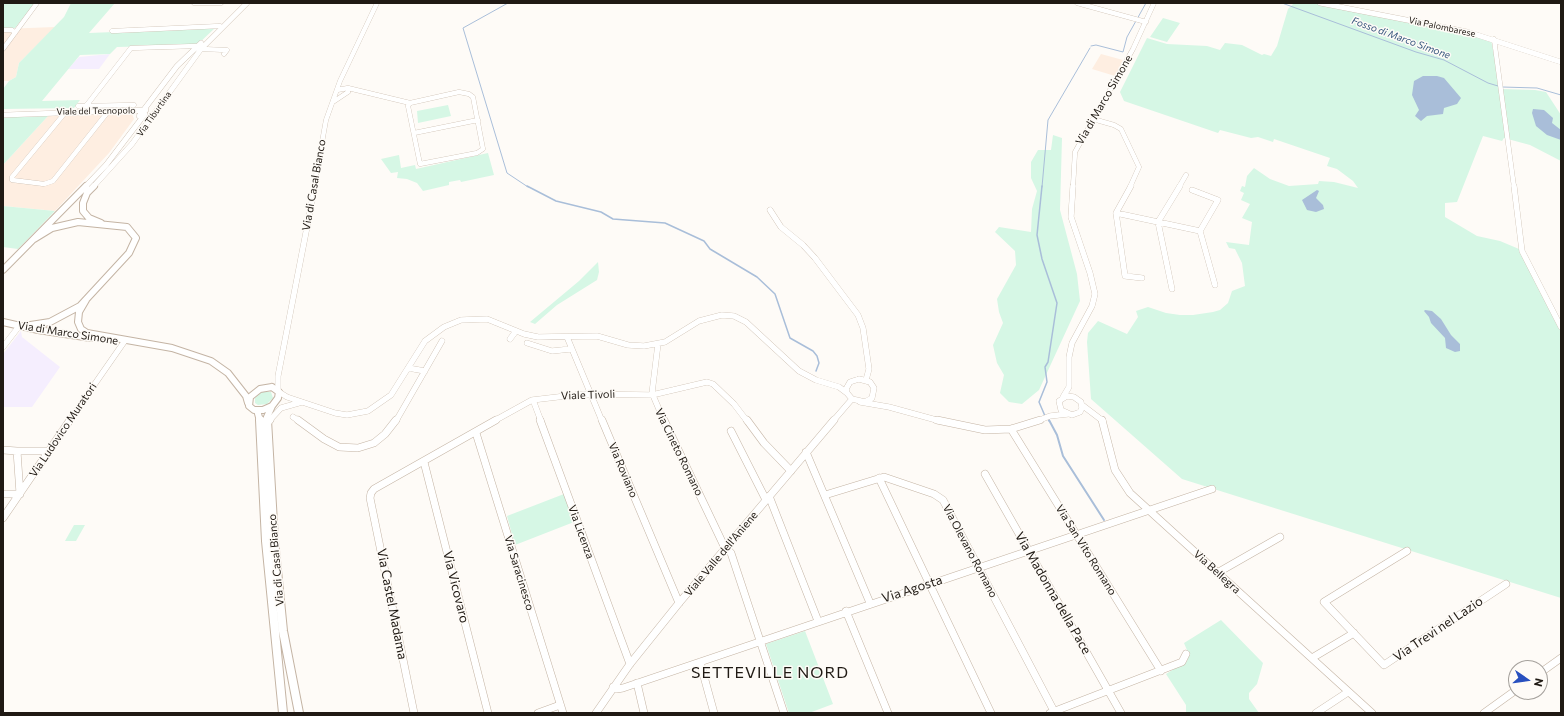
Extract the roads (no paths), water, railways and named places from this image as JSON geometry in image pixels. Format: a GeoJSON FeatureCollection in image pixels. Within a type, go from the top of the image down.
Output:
{"type":"FeatureCollection","features":[{"type":"Feature","properties":{"kind":"main road","name":"Via Tiburtina"},"geometry":{"type":"LineString","coordinates":[[101,223],[89,218],[83,211],[84,198],[132,144],[152,106],[182,65],[216,28],[243,3]]}},
{"type":"Feature","properties":{"kind":"main road","name":"Via Tiburtina"},"geometry":{"type":"LineString","coordinates":[[152,106],[199,48],[248,3]]}},
{"type":"Feature","properties":{"kind":"main road","name":"Via Palombarese"},"geometry":{"type":"LineString","coordinates":[[1320,3],[1440,26],[1494,39],[1561,62]]}},
{"type":"Feature","properties":{"kind":"main road"},"geometry":{"type":"LineString","coordinates":[[82,190],[138,118],[152,106],[177,66],[199,48],[216,28]]}},
{"type":"Feature","properties":{"kind":"main road"},"geometry":{"type":"LineString","coordinates":[[138,118],[132,109],[152,106]]}},
{"type":"Feature","properties":{"kind":"main road","name":"Viale del Tecnopolo"},"geometry":{"type":"LineString","coordinates":[[3,113],[110,109],[132,109],[144,112],[152,106]]}},
{"type":"Feature","properties":{"kind":"main road","name":"Viale del Tecnopolo"},"geometry":{"type":"LineString","coordinates":[[3,113],[64,114],[110,109]]}},
{"type":"Feature","properties":{"kind":"main road","name":"Via Tiburtina"},"geometry":{"type":"LineString","coordinates":[[3,270],[82,190],[116,153],[144,112]]}},
{"type":"Feature","properties":{"kind":"main road"},"geometry":{"type":"LineString","coordinates":[[22,325],[41,324],[58,319],[73,311],[86,300],[129,253],[135,243],[135,234],[132,230],[120,226],[101,223],[65,224],[52,228],[34,239]]}},
{"type":"Feature","properties":{"kind":"main road","name":"Via di Marco Simone"},"geometry":{"type":"LineString","coordinates":[[86,300],[78,317],[79,326],[82,330],[90,334],[177,349],[211,361],[224,369],[246,396],[248,403]]}},
{"type":"Feature","properties":{"kind":"main road","name":"Via di Marco Simone"},"geometry":{"type":"LineString","coordinates":[[3,322],[22,325],[38,330],[124,342],[133,341]]}},
{"type":"Feature","properties":{"kind":"main road"},"geometry":{"type":"LineString","coordinates":[[240,389],[249,392],[272,387],[278,391],[274,404],[257,410],[251,408],[248,403],[250,397],[256,391]]}},
{"type":"Feature","properties":{"kind":"main road","name":"Via di Casal Bianco"},"geometry":{"type":"LineString","coordinates":[[274,404],[267,415],[277,582],[286,648],[298,713]]}},
{"type":"Feature","properties":{"kind":"main road","name":"Via di Casal Bianco"},"geometry":{"type":"LineString","coordinates":[[257,410],[260,422],[266,541],[283,713]]}},
{"type":"Feature","properties":{"kind":"street"},"geometry":{"type":"LineString","coordinates":[[3,49],[37,3]]}},
{"type":"Feature","properties":{"kind":"street"},"geometry":{"type":"LineString","coordinates":[[194,3],[221,3]]}},
{"type":"Feature","properties":{"kind":"street","name":"Via di Casal Bianco"},"geometry":{"type":"LineString","coordinates":[[278,391],[278,376],[303,252],[319,151],[331,105],[340,81],[377,3]]}},
{"type":"Feature","properties":{"kind":"street"},"geometry":{"type":"LineString","coordinates":[[1078,3],[1146,22]]}},
{"type":"Feature","properties":{"kind":"street","name":"Via di Marco Simone"},"geometry":{"type":"LineString","coordinates":[[1063,397],[1067,392],[1069,384],[1069,357],[1072,343],[1090,310],[1094,298],[1092,279],[1071,213],[1075,152],[1134,49],[1154,3]]}},
{"type":"Feature","properties":{"kind":"street"},"geometry":{"type":"LineString","coordinates":[[112,31],[216,28]]}},
{"type":"Feature","properties":{"kind":"street"},"geometry":{"type":"LineString","coordinates":[[3,30],[12,30],[15,33]]}},
{"type":"Feature","properties":{"kind":"street"},"geometry":{"type":"LineString","coordinates":[[1494,39],[1504,103],[1522,251],[1561,327]]}},
{"type":"Feature","properties":{"kind":"street"},"geometry":{"type":"LineString","coordinates":[[86,106],[131,48],[199,48],[227,50],[224,54]]}},
{"type":"Feature","properties":{"kind":"street"},"geometry":{"type":"LineString","coordinates":[[340,81],[348,90]]}},
{"type":"Feature","properties":{"kind":"street"},"geometry":{"type":"LineString","coordinates":[[337,90],[363,91],[410,103],[459,92],[467,93],[472,97],[484,147],[483,150],[477,153],[438,161],[419,163],[408,106],[410,103]]}},
{"type":"Feature","properties":{"kind":"street"},"geometry":{"type":"LineString","coordinates":[[331,105],[337,98],[348,90]]}},
{"type":"Feature","properties":{"kind":"street"},"geometry":{"type":"LineString","coordinates":[[78,106],[110,109],[132,109]]}},
{"type":"Feature","properties":{"kind":"street"},"geometry":{"type":"LineString","coordinates":[[64,114],[12,177],[13,181],[44,184],[54,180],[110,109]]}},
{"type":"Feature","properties":{"kind":"street"},"geometry":{"type":"LineString","coordinates":[[1093,119],[1114,125],[1121,129],[1139,166],[1138,172],[1116,213],[1125,276],[1142,278]]}},
{"type":"Feature","properties":{"kind":"street"},"geometry":{"type":"LineString","coordinates":[[414,133],[478,120]]}},
{"type":"Feature","properties":{"kind":"street"},"geometry":{"type":"LineString","coordinates":[[1172,289],[1158,222],[1186,174]]}},
{"type":"Feature","properties":{"kind":"street"},"geometry":{"type":"LineString","coordinates":[[1192,190],[1218,200],[1200,231],[1214,285]]}},
{"type":"Feature","properties":{"kind":"street"},"geometry":{"type":"LineString","coordinates":[[770,210],[783,228],[813,256],[858,315],[863,330],[869,369],[866,380]]}},
{"type":"Feature","properties":{"kind":"street"},"geometry":{"type":"LineString","coordinates":[[1116,213],[1200,231]]}},
{"type":"Feature","properties":{"kind":"street"},"geometry":{"type":"LineString","coordinates":[[278,391],[287,397],[297,399],[326,410],[347,415],[368,411],[391,395],[425,341],[434,333],[454,323],[470,319],[487,319],[538,338],[597,336],[636,346],[658,344],[670,339],[704,319],[716,316],[734,316],[752,326],[800,371],[816,380],[833,385],[846,393],[852,399],[860,402],[889,407],[964,427],[985,430],[1011,429],[1042,420],[1050,416],[1060,407]]}},
{"type":"Feature","properties":{"kind":"street"},"geometry":{"type":"LineString","coordinates":[[3,347],[22,325]]}},
{"type":"Feature","properties":{"kind":"street"},"geometry":{"type":"LineString","coordinates":[[510,338],[516,331]]}},
{"type":"Feature","properties":{"kind":"street","name":"Via Roviano"},"geometry":{"type":"LineString","coordinates":[[567,337],[679,603]]}},
{"type":"Feature","properties":{"kind":"street"},"geometry":{"type":"LineString","coordinates":[[292,417],[336,446],[354,448],[366,446],[380,439],[389,430],[442,341]]}},
{"type":"Feature","properties":{"kind":"street","name":"Via Ludovico Muratori"},"geometry":{"type":"LineString","coordinates":[[3,518],[124,342]]}},
{"type":"Feature","properties":{"kind":"street"},"geometry":{"type":"LineString","coordinates":[[527,343],[552,351],[571,348]]}},
{"type":"Feature","properties":{"kind":"street","name":"Via Cineto Romano"},"geometry":{"type":"LineString","coordinates":[[658,344],[652,395],[729,551],[784,713]]}},
{"type":"Feature","properties":{"kind":"street"},"geometry":{"type":"LineString","coordinates":[[408,368],[425,371]]}},
{"type":"Feature","properties":{"kind":"street"},"geometry":{"type":"LineString","coordinates":[[264,388],[273,382],[278,376]]}},
{"type":"Feature","properties":{"kind":"street"},"geometry":{"type":"LineString","coordinates":[[833,385],[843,385],[856,380],[866,380],[872,385],[876,398],[889,407]]}},
{"type":"Feature","properties":{"kind":"street","name":"Viale Tivoli"},"geometry":{"type":"LineString","coordinates":[[370,495],[374,489],[533,400],[590,394],[652,395],[705,382],[713,383],[734,404],[764,443],[791,471]]}},
{"type":"Feature","properties":{"kind":"street"},"geometry":{"type":"LineString","coordinates":[[846,393],[846,389],[850,382]]}},
{"type":"Feature","properties":{"kind":"street"},"geometry":{"type":"LineString","coordinates":[[1069,384],[1071,390],[1082,405],[1080,412]]}},
{"type":"Feature","properties":{"kind":"street"},"geometry":{"type":"LineString","coordinates":[[860,402],[869,400],[874,394]]}},
{"type":"Feature","properties":{"kind":"street"},"geometry":{"type":"LineString","coordinates":[[1068,414],[1060,407],[1059,401],[1063,397],[1070,396],[1078,399]]}},
{"type":"Feature","properties":{"kind":"street"},"geometry":{"type":"LineString","coordinates":[[274,404],[297,399]]}},
{"type":"Feature","properties":{"kind":"street","name":"Viale Valle dell'Aniene"},"geometry":{"type":"LineString","coordinates":[[596,713],[630,664],[679,603],[729,551],[768,498],[852,399]]}},
{"type":"Feature","properties":{"kind":"street","name":"Via Licenza"},"geometry":{"type":"LineString","coordinates":[[533,400],[630,664]]}},
{"type":"Feature","properties":{"kind":"street"},"geometry":{"type":"LineString","coordinates":[[268,423],[276,412],[285,406],[302,402],[312,404]]}},
{"type":"Feature","properties":{"kind":"street","name":"Via Bellegra"},"geometry":{"type":"LineString","coordinates":[[1082,405],[1100,418],[1104,424],[1112,460],[1118,477],[1130,493],[1372,713]]}},
{"type":"Feature","properties":{"kind":"street"},"geometry":{"type":"LineString","coordinates":[[1050,416],[1068,414],[1075,415],[1080,412],[1092,413]]}},
{"type":"Feature","properties":{"kind":"street","name":"Via San Vito Romano"},"geometry":{"type":"LineString","coordinates":[[1011,429],[1161,671]]}},
{"type":"Feature","properties":{"kind":"street"},"geometry":{"type":"LineString","coordinates":[[731,431],[768,498],[818,621]]}},
{"type":"Feature","properties":{"kind":"street","name":"Via Saracinesco"},"geometry":{"type":"LineString","coordinates":[[476,433],[561,709]]}},
{"type":"Feature","properties":{"kind":"street"},"geometry":{"type":"LineString","coordinates":[[3,450],[49,451]]}},
{"type":"Feature","properties":{"kind":"street"},"geometry":{"type":"LineString","coordinates":[[3,494],[20,494],[16,451]]}},
{"type":"Feature","properties":{"kind":"street"},"geometry":{"type":"LineString","coordinates":[[806,452],[870,603]]}},
{"type":"Feature","properties":{"kind":"street","name":"Via Vicovaro"},"geometry":{"type":"LineString","coordinates":[[424,462],[488,713]]}},
{"type":"Feature","properties":{"kind":"street","name":"Via Madonna della Pace"},"geometry":{"type":"LineString","coordinates":[[985,474],[1121,713]]}},
{"type":"Feature","properties":{"kind":"street"},"geometry":{"type":"LineString","coordinates":[[879,478],[991,713]]}},
{"type":"Feature","properties":{"kind":"street","name":"Via Olevano Romano"},"geometry":{"type":"LineString","coordinates":[[825,495],[879,478],[889,478],[934,494],[943,500],[1053,712]]}},
{"type":"Feature","properties":{"kind":"street","name":"Via Agosta"},"geometry":{"type":"LineString","coordinates":[[613,687],[620,689],[637,684],[846,611],[1212,489]]}},
{"type":"Feature","properties":{"kind":"street","name":"Via Castel Madama"},"geometry":{"type":"LineString","coordinates":[[370,495],[414,713]]}},
{"type":"Feature","properties":{"kind":"street"},"geometry":{"type":"LineString","coordinates":[[1217,573],[1280,537]]}},
{"type":"Feature","properties":{"kind":"street","name":"Via Trevi nel Lazio"},"geometry":{"type":"LineString","coordinates":[[1406,552],[1324,602],[1384,665],[1506,584]]}},
{"type":"Feature","properties":{"kind":"street"},"geometry":{"type":"LineString","coordinates":[[846,611],[888,713]]}},
{"type":"Feature","properties":{"kind":"street"},"geometry":{"type":"LineString","coordinates":[[1312,658],[1354,633]]}},
{"type":"Feature","properties":{"kind":"street"},"geometry":{"type":"LineString","coordinates":[[1053,712],[1182,662],[1186,654]]}},
{"type":"Feature","properties":{"kind":"street"},"geometry":{"type":"LineString","coordinates":[[1548,667],[1561,658]]}},
{"type":"Feature","properties":{"kind":"street"},"geometry":{"type":"LineString","coordinates":[[700,662],[714,713]]}},
{"type":"Feature","properties":{"kind":"street"},"geometry":{"type":"LineString","coordinates":[[637,684],[644,713]]}},
{"type":"Feature","properties":{"kind":"street"},"geometry":{"type":"LineString","coordinates":[[1316,713],[1348,692]]}},
{"type":"Feature","properties":{"kind":"street"},"geometry":{"type":"LineString","coordinates":[[1484,713],[1508,696]]}},
{"type":"Feature","properties":{"kind":"street"},"geometry":{"type":"LineString","coordinates":[[538,713],[561,709]]}},
{"type":"Feature","properties":{"kind":"water"},"geometry":{"type":"Polygon","coordinates":[[[1423,76],[1437,76],[1444,78],[1461,98],[1457,104],[1444,108],[1443,114],[1427,116],[1421,121],[1415,116],[1419,110],[1412,95],[1414,81],[1423,76]]]}},
{"type":"Feature","properties":{"kind":"water"},"geometry":{"type":"Polygon","coordinates":[[[1533,109],[1544,110],[1553,118],[1552,123],[1561,130],[1561,140],[1547,135],[1536,126],[1532,113],[1533,109]]]}},
{"type":"Feature","properties":{"kind":"water"},"geometry":{"type":"Polygon","coordinates":[[[1317,190],[1319,191],[1316,198],[1323,205],[1324,209],[1316,212],[1307,210],[1302,200],[1317,190]]]}},
{"type":"Feature","properties":{"kind":"water"},"geometry":{"type":"Polygon","coordinates":[[[1424,311],[1432,311],[1441,319],[1451,335],[1460,344],[1460,351],[1455,352],[1446,348],[1445,338],[1431,323],[1429,317],[1424,311]]]}},
{"type":"Feature","properties":{"kind":"waterway"},"geometry":{"type":"LineString","coordinates":[[508,3],[463,28],[507,173],[528,187]]}},
{"type":"Feature","properties":{"kind":"waterway"},"geometry":{"type":"LineString","coordinates":[[1091,46],[1096,45],[1123,52],[1127,37],[1146,3]]}},
{"type":"Feature","properties":{"kind":"waterway","name":"Fosso di Marco Simone"},"geometry":{"type":"LineString","coordinates":[[1282,3],[1416,52],[1444,60],[1488,83],[1498,86]]}},
{"type":"Feature","properties":{"kind":"waterway"},"geometry":{"type":"LineString","coordinates":[[1042,187],[1048,120],[1090,48]]}},
{"type":"Feature","properties":{"kind":"waterway","name":"Fosso di Marco Simone"},"geometry":{"type":"LineString","coordinates":[[1502,87],[1537,88],[1561,95]]}},
{"type":"Feature","properties":{"kind":"waterway"},"geometry":{"type":"LineString","coordinates":[[527,186],[556,201],[601,212],[613,219],[665,223],[704,241],[710,249],[757,277],[775,294],[790,338],[813,351],[817,356],[819,363],[816,371]]}},
{"type":"Feature","properties":{"kind":"waterway"},"geometry":{"type":"LineString","coordinates":[[1042,186],[1037,235],[1042,259],[1057,303],[1048,362],[1045,367],[1047,382],[1039,402],[1045,416]]}},
{"type":"Feature","properties":{"kind":"waterway"},"geometry":{"type":"LineString","coordinates":[[1049,420],[1057,435],[1063,456],[1104,520]]}},
{"type":"Feature","properties":{"kind":"district","name":"SETTEVILLE NORD"},"geometry":{"type":"Point","coordinates":[770,673]}}]}
